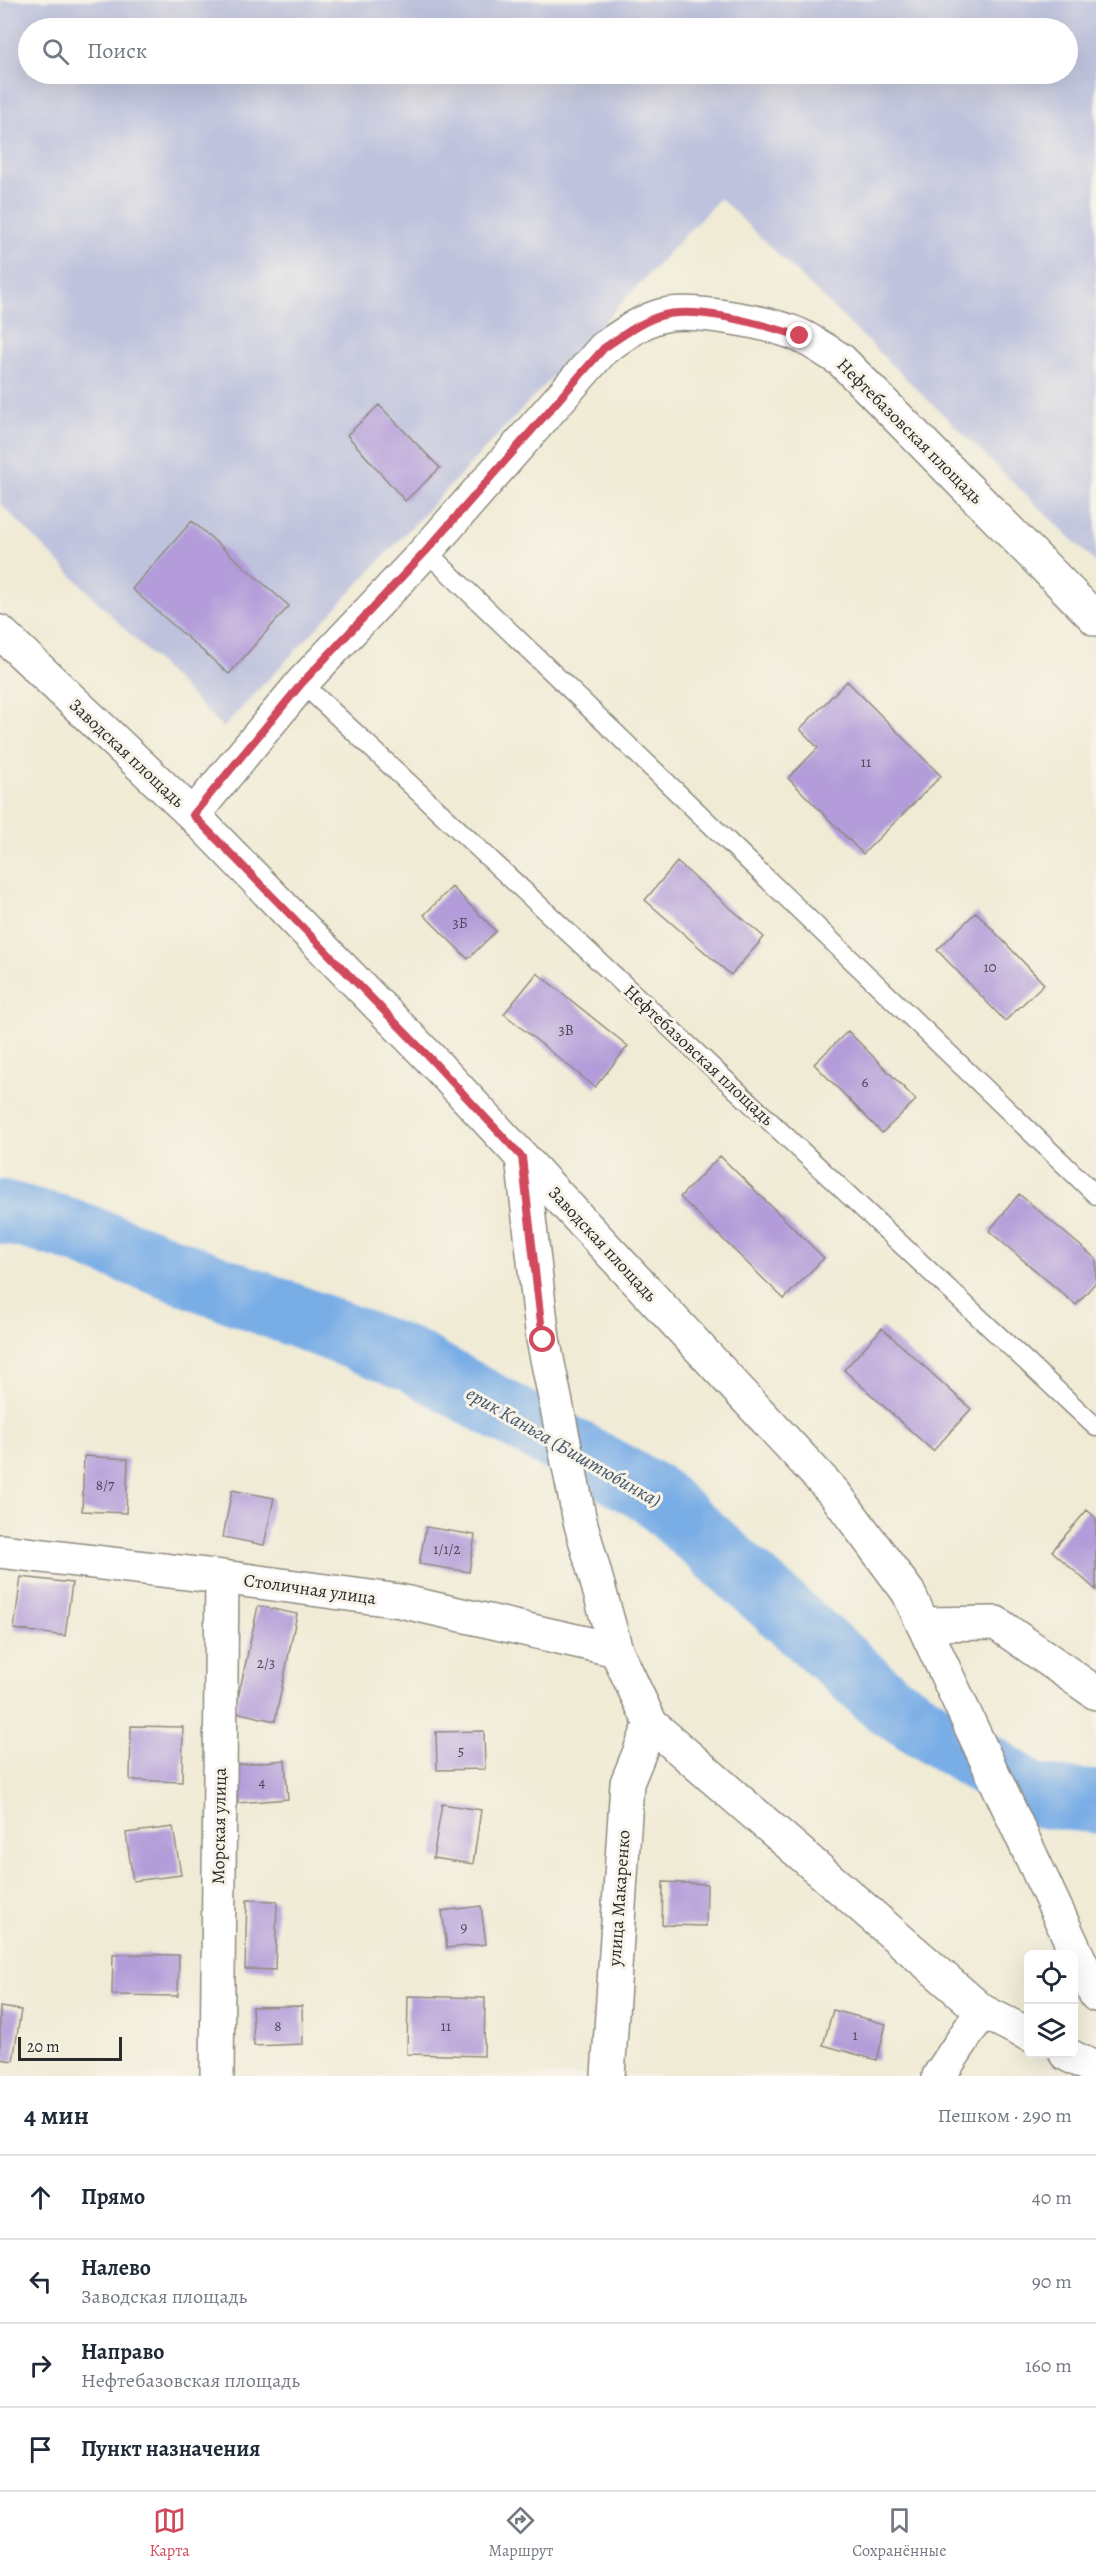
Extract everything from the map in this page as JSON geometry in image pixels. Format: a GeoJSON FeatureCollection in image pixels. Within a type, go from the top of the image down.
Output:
{"type":"FeatureCollection","features":[{"type":"Feature","properties":{"kind":"street","name":"Нефтебазовская площадь"},"geometry":{"type":"LineString","coordinates":[[193,815],[302,683],[426,551],[604,348],[640,324],[661,315],[681,312],[748,321],[800,336],[841,360],[1096,619]]}},
{"type":"Feature","properties":{"kind":"street","name":"Заводская площадь"},"geometry":{"type":"LineString","coordinates":[[2,636],[193,815],[429,1057],[836,1494],[908,1592],[1072,1946],[1093,1982]]}},
{"type":"Feature","properties":{"kind":"street"},"geometry":{"type":"LineString","coordinates":[[522,1157],[543,1340],[580,1521],[616,1650],[651,1724],[982,2011],[1024,2032]]}},
{"type":"Feature","properties":{"kind":"street","name":"Столичная улица"},"geometry":{"type":"LineString","coordinates":[[0,1551],[400,1601],[616,1650]]}},
{"type":"Feature","properties":{"kind":"street","name":"Морская улица"},"geometry":{"type":"LineString","coordinates":[[217,2076],[222,1577]]}},
{"type":"Feature","properties":{"kind":"street"},"geometry":{"type":"LineString","coordinates":[[923,1624],[996,1623],[1096,1693]]}},
{"type":"Feature","properties":{"kind":"street","name":"улица Макаренко"},"geometry":{"type":"LineString","coordinates":[[608,2076],[627,1783],[651,1724]]}},
{"type":"Feature","properties":{"kind":"street"},"geometry":{"type":"LineString","coordinates":[[939,2076],[982,2011]]}},
{"type":"Feature","properties":{"kind":"street"},"geometry":{"type":"LineString","coordinates":[[1074,2058],[1096,2069]]}},
{"type":"Feature","properties":{"kind":"lane"},"geometry":{"type":"LineString","coordinates":[[426,551],[1096,1195]]}},
{"type":"Feature","properties":{"kind":"lane","name":"Нефтебазовская площадь"},"geometry":{"type":"LineString","coordinates":[[302,683],[1096,1427]]}},
{"type":"Feature","properties":{"kind":"shaded area"},"geometry":{"type":"Polygon","coordinates":[[[0,0],[1096,0],[1096,563],[720,198],[223,728],[0,503],[0,0]]]}},
{"type":"Feature","properties":{"kind":"building"},"geometry":{"type":"Polygon","coordinates":[[[379,405],[440,468],[405,501],[347,435],[379,405]]]}},
{"type":"Feature","properties":{"kind":"building"},"geometry":{"type":"Polygon","coordinates":[[[192,521],[289,606],[229,674],[132,589],[192,521]]]}},
{"type":"Feature","properties":{"kind":"building"},"geometry":{"type":"Polygon","coordinates":[[[847,681],[941,776],[863,854],[788,778],[818,748],[800,729],[847,681]]]}},
{"type":"Feature","properties":{"kind":"building"},"geometry":{"type":"Polygon","coordinates":[[[677,862],[764,937],[731,975],[645,900],[677,862]]]}},
{"type":"Feature","properties":{"kind":"building"},"geometry":{"type":"Polygon","coordinates":[[[452,887],[496,931],[468,959],[424,915],[452,887]]]}},
{"type":"Feature","properties":{"kind":"building"},"geometry":{"type":"Polygon","coordinates":[[[976,912],[1044,984],[1005,1021],[937,950],[976,912]]]}},
{"type":"Feature","properties":{"kind":"building"},"geometry":{"type":"Polygon","coordinates":[[[537,973],[628,1046],[595,1087],[504,1014],[537,973]]]}},
{"type":"Feature","properties":{"kind":"building"},"geometry":{"type":"Polygon","coordinates":[[[848,1031],[916,1100],[882,1133],[814,1064],[848,1031]]]}},
{"type":"Feature","properties":{"kind":"building"},"geometry":{"type":"Polygon","coordinates":[[[720,1156],[824,1258],[784,1299],[680,1197],[720,1156]]]}},
{"type":"Feature","properties":{"kind":"building"},"geometry":{"type":"Polygon","coordinates":[[[1019,1194],[1096,1259],[1096,1282],[1076,1305],[989,1231],[1019,1194]]]}},
{"type":"Feature","properties":{"kind":"building"},"geometry":{"type":"Polygon","coordinates":[[[882,1328],[971,1409],[933,1451],[844,1370],[882,1328]]]}},
{"type":"Feature","properties":{"kind":"building"},"geometry":{"type":"Polygon","coordinates":[[[84,1456],[128,1459],[126,1513],[82,1511],[84,1456]]]}},
{"type":"Feature","properties":{"kind":"building"},"geometry":{"type":"Polygon","coordinates":[[[232,1490],[274,1498],[264,1545],[223,1537],[232,1490]]]}},
{"type":"Feature","properties":{"kind":"building"},"geometry":{"type":"Polygon","coordinates":[[[1087,1510],[1096,1518],[1096,1590],[1052,1551],[1087,1510]]]}},
{"type":"Feature","properties":{"kind":"building"},"geometry":{"type":"Polygon","coordinates":[[[426,1527],[475,1535],[469,1572],[419,1564],[426,1527]]]}},
{"type":"Feature","properties":{"kind":"building"},"geometry":{"type":"Polygon","coordinates":[[[21,1577],[72,1583],[65,1636],[14,1629],[21,1577]]]}},
{"type":"Feature","properties":{"kind":"building"},"geometry":{"type":"Polygon","coordinates":[[[258,1606],[297,1614],[275,1721],[235,1712],[258,1606]]]}},
{"type":"Feature","properties":{"kind":"building"},"geometry":{"type":"Polygon","coordinates":[[[131,1726],[183,1727],[182,1782],[130,1780],[131,1726]]]}},
{"type":"Feature","properties":{"kind":"building"},"geometry":{"type":"Polygon","coordinates":[[[484,1731],[485,1769],[437,1770],[436,1732],[484,1731]]]}},
{"type":"Feature","properties":{"kind":"building"},"geometry":{"type":"Polygon","coordinates":[[[285,1760],[288,1799],[238,1803],[235,1765],[285,1760]]]}},
{"type":"Feature","properties":{"kind":"building"},"geometry":{"type":"Polygon","coordinates":[[[442,1804],[481,1810],[473,1864],[433,1858],[442,1804]]]}},
{"type":"Feature","properties":{"kind":"building"},"geometry":{"type":"Polygon","coordinates":[[[173,1827],[181,1875],[133,1881],[126,1833],[173,1827]]]}},
{"type":"Feature","properties":{"kind":"building"},"geometry":{"type":"Polygon","coordinates":[[[663,1882],[707,1884],[706,1926],[662,1925],[663,1882]]]}},
{"type":"Feature","properties":{"kind":"building"},"geometry":{"type":"Polygon","coordinates":[[[247,1900],[277,1901],[275,1970],[245,1969],[247,1900]]]}},
{"type":"Feature","properties":{"kind":"building"},"geometry":{"type":"Polygon","coordinates":[[[481,1906],[486,1944],[447,1948],[442,1911],[481,1906]]]}},
{"type":"Feature","properties":{"kind":"building"},"geometry":{"type":"Polygon","coordinates":[[[113,1954],[179,1955],[178,1996],[112,1995],[113,1954]]]}},
{"type":"Feature","properties":{"kind":"building"},"geometry":{"type":"Polygon","coordinates":[[[408,1996],[485,1998],[484,2056],[407,2054],[408,1996]]]}},
{"type":"Feature","properties":{"kind":"building"},"geometry":{"type":"Polygon","coordinates":[[[302,2006],[303,2044],[254,2046],[252,2007],[302,2006]]]}},
{"type":"Feature","properties":{"kind":"building"},"geometry":{"type":"Polygon","coordinates":[[[0,2007],[21,2010],[13,2061],[0,2059],[0,2007]]]}},
{"type":"Feature","properties":{"kind":"building"},"geometry":{"type":"Polygon","coordinates":[[[833,2010],[886,2024],[877,2060],[823,2045],[833,2010]]]}},
{"type":"Feature","properties":{"kind":"waterway","name":"ерик Каньга (Биштюбинка)"},"geometry":{"type":"LineString","coordinates":[[0,1211],[65,1228],[411,1360],[653,1494],[888,1704],[1035,1796],[1096,1802]]}},
{"type":"Feature","properties":{"kind":"route"},"geometry":{"type":"LineString","coordinates":[[543,1340],[522,1157],[429,1057],[193,815],[302,683],[426,551],[604,348],[640,324],[661,315],[681,312],[748,321],[800,336]]}}]}
